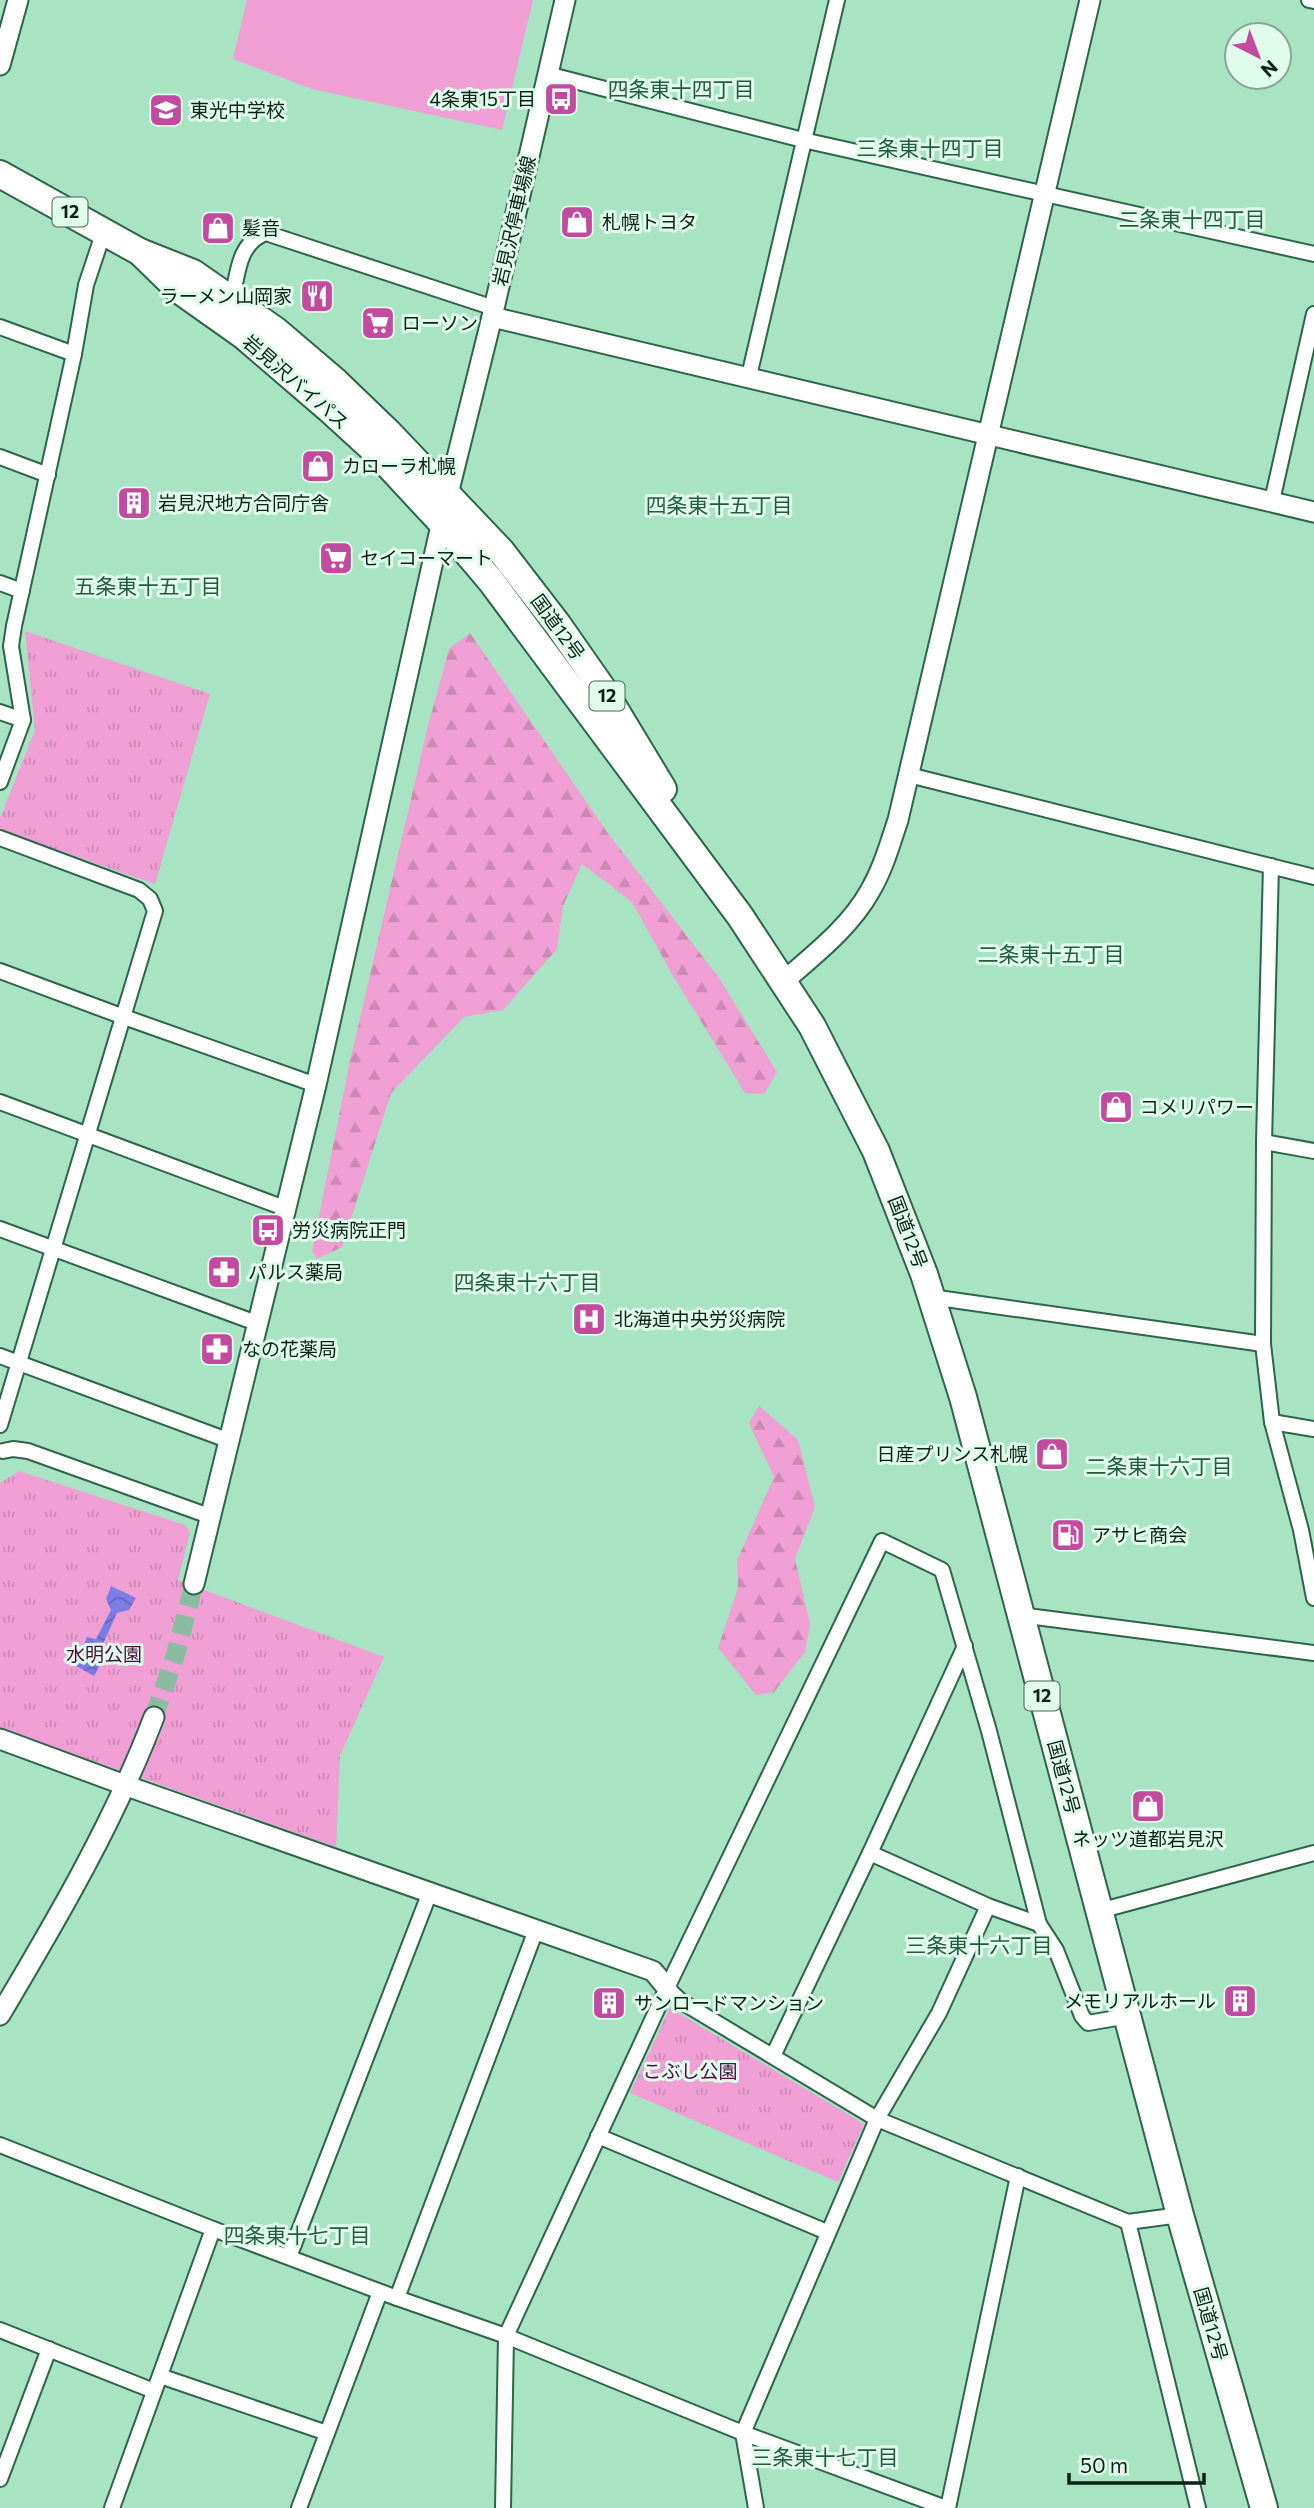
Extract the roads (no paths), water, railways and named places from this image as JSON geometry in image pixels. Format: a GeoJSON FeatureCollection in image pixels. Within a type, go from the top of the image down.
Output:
{"type":"FeatureCollection","features":[{"type":"Feature","properties":{"kind":"highway","name":"岩見沢バイパス"},"geometry":{"type":"LineString","coordinates":[[0,174],[140,251],[193,273],[232,299],[275,330],[336,382],[448,494]]}},
{"type":"Feature","properties":{"kind":"highway","name":"岩見沢バイパス"},"geometry":{"type":"LineString","coordinates":[[140,251],[179,290],[244,336],[329,409],[376,452],[442,523]]}},
{"type":"Feature","properties":{"kind":"highway","name":"国道12号"},"geometry":{"type":"LineString","coordinates":[[448,494],[501,551],[588,667],[740,916]]}},
{"type":"Feature","properties":{"kind":"highway","name":"国道12号"},"geometry":{"type":"LineString","coordinates":[[442,523],[491,582],[740,916],[784,981],[831,1060],[876,1151],[932,1297],[963,1397],[1180,2215],[1264,2508]]}},
{"type":"Feature","properties":{"kind":"street"},"geometry":{"type":"LineString","coordinates":[[0,65],[18,0]]}},
{"type":"Feature","properties":{"kind":"street","name":"岩見沢停車場線"},"geometry":{"type":"LineString","coordinates":[[194,1584],[287,1209],[448,494],[565,0]]}},
{"type":"Feature","properties":{"kind":"street"},"geometry":{"type":"LineString","coordinates":[[749,376],[837,0]]}},
{"type":"Feature","properties":{"kind":"street"},"geometry":{"type":"LineString","coordinates":[[784,981],[849,922],[870,892],[884,862],[898,820],[1090,0]]}},
{"type":"Feature","properties":{"kind":"street"},"geometry":{"type":"LineString","coordinates":[[547,74],[803,139],[1314,254]]}},
{"type":"Feature","properties":{"kind":"street"},"geometry":{"type":"LineString","coordinates":[[0,782],[23,720],[11,646],[74,354],[86,285],[104,231]]}},
{"type":"Feature","properties":{"kind":"street"},"geometry":{"type":"LineString","coordinates":[[232,299],[241,257],[253,238],[266,233],[493,312],[1314,512]]}},
{"type":"Feature","properties":{"kind":"street"},"geometry":{"type":"LineString","coordinates":[[1272,502],[1314,314]]}},
{"type":"Feature","properties":{"kind":"street"},"geometry":{"type":"LineString","coordinates":[[0,327],[74,354]]}},
{"type":"Feature","properties":{"kind":"street"},"geometry":{"type":"LineString","coordinates":[[0,457],[48,475]]}},
{"type":"Feature","properties":{"kind":"street"},"geometry":{"type":"LineString","coordinates":[[0,583],[22,591]]}},
{"type":"Feature","properties":{"kind":"street"},"geometry":{"type":"LineString","coordinates":[[0,712],[23,720]]}},
{"type":"Feature","properties":{"kind":"street"},"geometry":{"type":"LineString","coordinates":[[909,775],[1314,877]]}},
{"type":"Feature","properties":{"kind":"street"},"geometry":{"type":"LineString","coordinates":[[0,838],[139,890],[150,899],[155,911],[0,1425]]}},
{"type":"Feature","properties":{"kind":"street"},"geometry":{"type":"LineString","coordinates":[[1271,866],[1264,1142],[1263,1344],[1272,1422],[1308,1531],[1314,1598]]}},
{"type":"Feature","properties":{"kind":"street"},"geometry":{"type":"LineString","coordinates":[[0,971],[316,1085]]}},
{"type":"Feature","properties":{"kind":"street"},"geometry":{"type":"LineString","coordinates":[[0,1102],[287,1209]]}},
{"type":"Feature","properties":{"kind":"street"},"geometry":{"type":"LineString","coordinates":[[1264,1142],[1314,1151]]}},
{"type":"Feature","properties":{"kind":"street"},"geometry":{"type":"LineString","coordinates":[[0,1229],[259,1324]]}},
{"type":"Feature","properties":{"kind":"street"},"geometry":{"type":"LineString","coordinates":[[932,1297],[1263,1344]]}},
{"type":"Feature","properties":{"kind":"street"},"geometry":{"type":"LineString","coordinates":[[0,1356],[230,1441]]}},
{"type":"Feature","properties":{"kind":"street"},"geometry":{"type":"LineString","coordinates":[[1272,1422],[1314,1429]]}},
{"type":"Feature","properties":{"kind":"street"},"geometry":{"type":"LineString","coordinates":[[0,1432],[2,1452],[13,1449],[28,1451],[212,1517]]}},
{"type":"Feature","properties":{"kind":"street"},"geometry":{"type":"LineString","coordinates":[[506,2507],[506,2336],[667,1988],[882,1541],[942,1570],[1039,1924],[1056,1950],[1082,2017],[1088,2023],[1128,2016]]}},
{"type":"Feature","properties":{"kind":"street"},"geometry":{"type":"LineString","coordinates":[[1020,1615],[1314,1653]]}},
{"type":"Feature","properties":{"kind":"street"},"geometry":{"type":"LineString","coordinates":[[774,2056],[965,1646]]}},
{"type":"Feature","properties":{"kind":"street"},"geometry":{"type":"LineString","coordinates":[[0,2015],[98,1843],[126,1786],[154,1717]]}},
{"type":"Feature","properties":{"kind":"street"},"geometry":{"type":"LineString","coordinates":[[0,1739],[126,1786],[653,1970],[682,2002],[877,2119],[1128,2222],[1180,2215]]}},
{"type":"Feature","properties":{"kind":"street"},"geometry":{"type":"LineString","coordinates":[[870,1853],[988,1906],[1039,1924]]}},
{"type":"Feature","properties":{"kind":"street"},"geometry":{"type":"LineString","coordinates":[[1100,1911],[1314,1853]]}},
{"type":"Feature","properties":{"kind":"street"},"geometry":{"type":"LineString","coordinates":[[289,2257],[430,1892]]}},
{"type":"Feature","properties":{"kind":"street"},"geometry":{"type":"LineString","coordinates":[[756,2508],[743,2433],[877,2119],[939,2013],[988,1906]]}},
{"type":"Feature","properties":{"kind":"street"},"geometry":{"type":"LineString","coordinates":[[397,2298],[536,1930]]}},
{"type":"Feature","properties":{"kind":"street"},"geometry":{"type":"LineString","coordinates":[[598,2136],[827,2232]]}},
{"type":"Feature","properties":{"kind":"street"},"geometry":{"type":"LineString","coordinates":[[0,2145],[213,2229],[506,2336],[743,2433],[947,2508],[1018,2176]]}},
{"type":"Feature","properties":{"kind":"street"},"geometry":{"type":"LineString","coordinates":[[1128,2222],[1198,2508]]}},
{"type":"Feature","properties":{"kind":"street"},"geometry":{"type":"LineString","coordinates":[[112,2508],[213,2229]]}},
{"type":"Feature","properties":{"kind":"street"},"geometry":{"type":"LineString","coordinates":[[299,2508],[380,2292]]}},
{"type":"Feature","properties":{"kind":"street"},"geometry":{"type":"LineString","coordinates":[[0,2330],[154,2391]]}},
{"type":"Feature","properties":{"kind":"street"},"geometry":{"type":"LineString","coordinates":[[0,2479],[49,2349]]}},
{"type":"Feature","properties":{"kind":"street"},"geometry":{"type":"LineString","coordinates":[[160,2376],[327,2433]]}},
{"type":"Feature","properties":{"kind":"water"},"geometry":{"type":"Polygon","coordinates":[[[111,1586],[136,1598],[129,1610],[117,1613],[103,1644],[108,1650],[94,1676],[76,1666],[87,1637],[96,1639],[111,1610],[106,1599],[111,1586]]]}},
{"type":"Feature","properties":{"kind":"tunnel"},"geometry":{"type":"LineString","coordinates":[[154,1717],[176,1653],[194,1584]]}},
{"type":"Feature","properties":{"kind":"place","name":"4条東15丁目"},"geometry":{"type":"Point","coordinates":[561,99]}},
{"type":"Feature","properties":{"kind":"place","name":"東光中学校"},"geometry":{"type":"Point","coordinates":[166,110]}},
{"type":"Feature","properties":{"kind":"place","name":"札幌トヨタ"},"geometry":{"type":"Point","coordinates":[577,222]}},
{"type":"Feature","properties":{"kind":"place","name":"髪音"},"geometry":{"type":"Point","coordinates":[218,228]}},
{"type":"Feature","properties":{"kind":"place","name":"ラーメン山岡家"},"geometry":{"type":"Point","coordinates":[317,296]}},
{"type":"Feature","properties":{"kind":"place","name":"ローソン"},"geometry":{"type":"Point","coordinates":[378,323]}},
{"type":"Feature","properties":{"kind":"place","name":"カローラ札幌"},"geometry":{"type":"Point","coordinates":[318,466]}},
{"type":"Feature","properties":{"kind":"place","name":"岩見沢地方合同庁舎"},"geometry":{"type":"Point","coordinates":[134,503]}},
{"type":"Feature","properties":{"kind":"place","name":"セイコーマート"},"geometry":{"type":"Point","coordinates":[336,558]}},
{"type":"Feature","properties":{"kind":"place","name":"コメリパワー"},"geometry":{"type":"Point","coordinates":[1116,1107]}},
{"type":"Feature","properties":{"kind":"place","name":"労災病院正門"},"geometry":{"type":"Point","coordinates":[268,1230]}},
{"type":"Feature","properties":{"kind":"place","name":"パルス薬局"},"geometry":{"type":"Point","coordinates":[224,1272]}},
{"type":"Feature","properties":{"kind":"place","name":"北海道中央労災病院"},"geometry":{"type":"Point","coordinates":[589,1319]}},
{"type":"Feature","properties":{"kind":"place","name":"なの花薬局"},"geometry":{"type":"Point","coordinates":[217,1349]}},
{"type":"Feature","properties":{"kind":"place","name":"日産プリンス札幌"},"geometry":{"type":"Point","coordinates":[1052,1454]}},
{"type":"Feature","properties":{"kind":"place","name":"アサヒ商会"},"geometry":{"type":"Point","coordinates":[1068,1535]}},
{"type":"Feature","properties":{"kind":"place","name":"ネッツ道都岩見沢"},"geometry":{"type":"Point","coordinates":[1148,1806]}},
{"type":"Feature","properties":{"kind":"place","name":"メモリアルホール"},"geometry":{"type":"Point","coordinates":[1240,2001]}},
{"type":"Feature","properties":{"kind":"place","name":"サンロードマンション"},"geometry":{"type":"Point","coordinates":[609,2003]}},
{"type":"Feature","properties":{"kind":"district","name":"四条東十四丁目"},"geometry":{"type":"Point","coordinates":[681,90]}},
{"type":"Feature","properties":{"kind":"district","name":"三条東十四丁目"},"geometry":{"type":"Point","coordinates":[930,149]}},
{"type":"Feature","properties":{"kind":"district","name":"二条東十四丁目"},"geometry":{"type":"Point","coordinates":[1192,220]}},
{"type":"Feature","properties":{"kind":"district","name":"四条東十五丁目"},"geometry":{"type":"Point","coordinates":[719,506]}},
{"type":"Feature","properties":{"kind":"district","name":"五条東十五丁目"},"geometry":{"type":"Point","coordinates":[148,587]}},
{"type":"Feature","properties":{"kind":"district","name":"二条東十五丁目"},"geometry":{"type":"Point","coordinates":[1051,955]}},
{"type":"Feature","properties":{"kind":"district","name":"四条東十六丁目"},"geometry":{"type":"Point","coordinates":[527,1283]}},
{"type":"Feature","properties":{"kind":"district","name":"二条東十六丁目"},"geometry":{"type":"Point","coordinates":[1159,1467]}},
{"type":"Feature","properties":{"kind":"district","name":"三条東十六丁目"},"geometry":{"type":"Point","coordinates":[979,1946]}},
{"type":"Feature","properties":{"kind":"district","name":"四条東十七丁目"},"geometry":{"type":"Point","coordinates":[297,2236]}},
{"type":"Feature","properties":{"kind":"district","name":"三条東十七丁目"},"geometry":{"type":"Point","coordinates":[825,2458]}},
{"type":"Feature","properties":{"kind":"park label","name":"水明公園"},"geometry":{"type":"Point","coordinates":[104,1654]}},
{"type":"Feature","properties":{"kind":"park label","name":"こぶし公園"},"geometry":{"type":"Point","coordinates":[690,2071]}}]}
